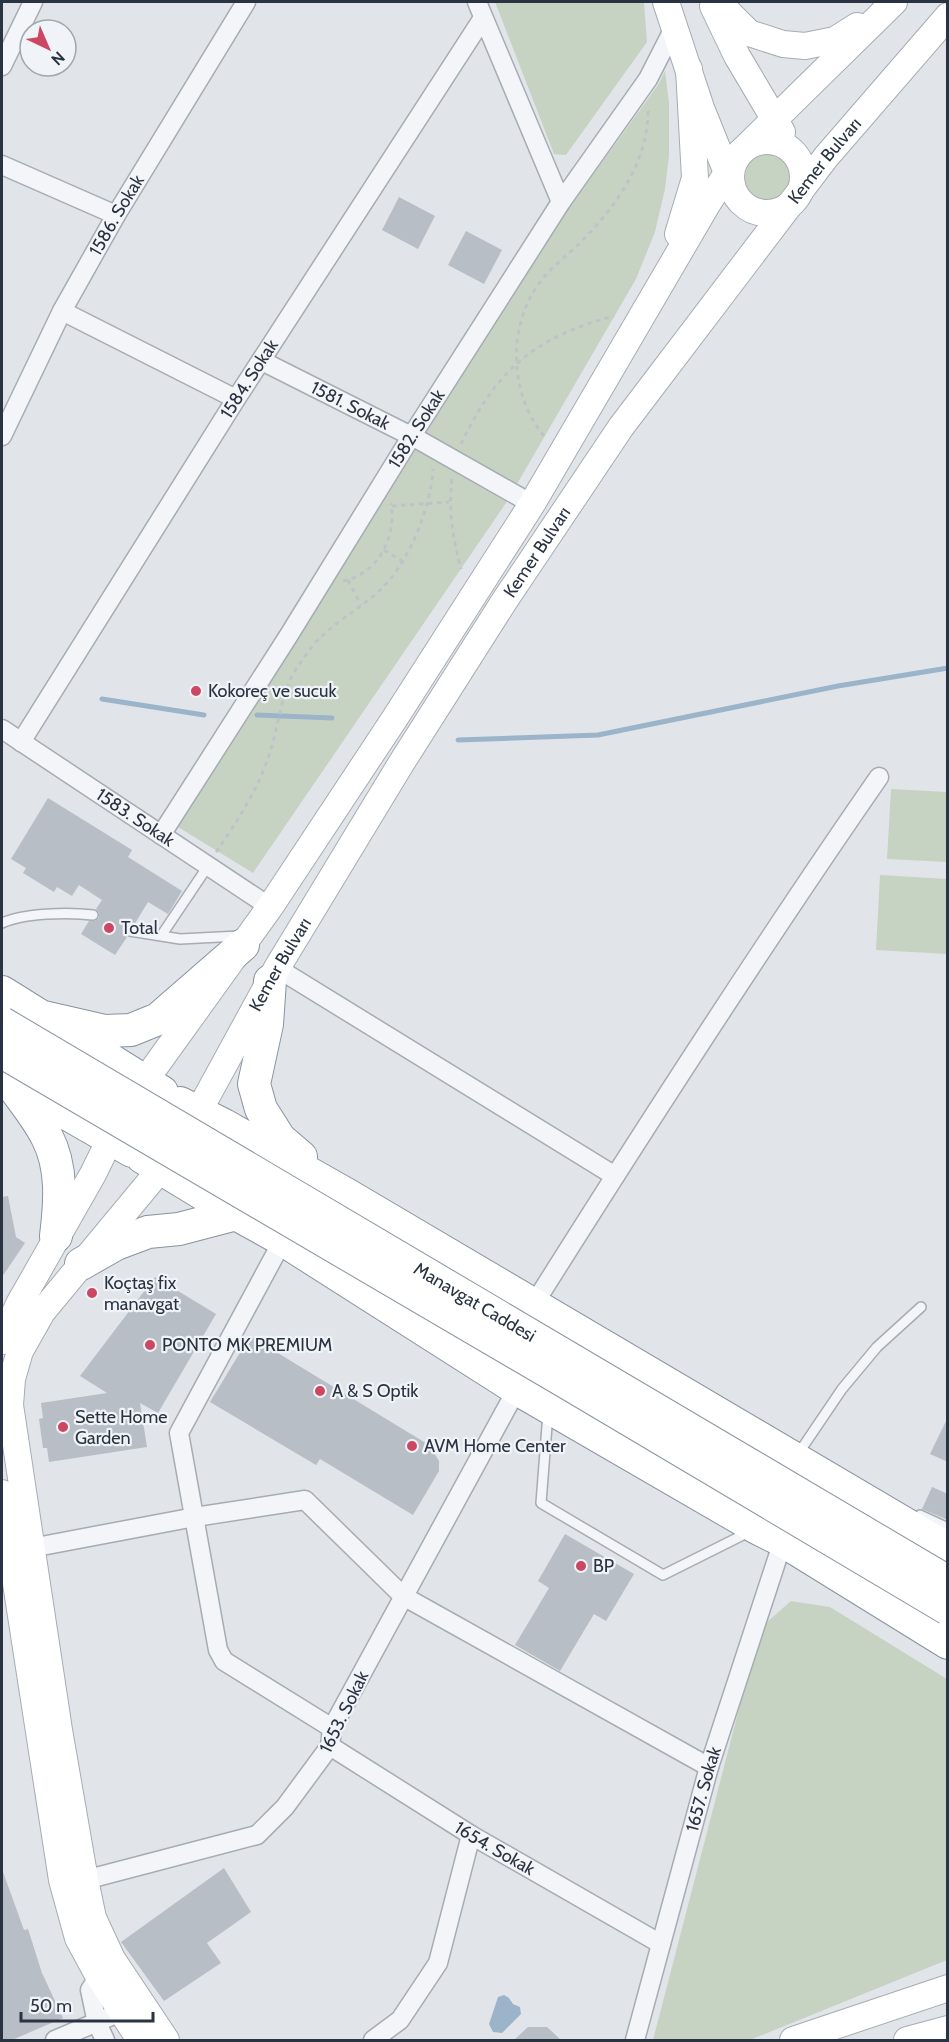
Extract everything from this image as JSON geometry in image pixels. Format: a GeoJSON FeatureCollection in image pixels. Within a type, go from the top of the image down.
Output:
{"type":"FeatureCollection","features":[{"type":"Feature","properties":{"kind":"highway"},"geometry":{"type":"LineString","coordinates":[[44,1017],[105,1031],[131,1030],[158,1020],[247,940]]}},
{"type":"Feature","properties":{"kind":"highway"},"geometry":{"type":"LineString","coordinates":[[273,974],[267,1024],[254,1084],[261,1109],[280,1138],[346,1194],[795,1460],[900,1512],[948,1549]]}},
{"type":"Feature","properties":{"kind":"highway"},"geometry":{"type":"LineString","coordinates":[[2,992],[44,1017],[154,1124],[236,1214],[283,1240],[517,1389],[770,1534],[948,1643]]}},
{"type":"Feature","properties":{"kind":"highway","name":"Manavgat Caddesi"},"geometry":{"type":"LineString","coordinates":[[2,1023],[948,1582]]}},
{"type":"Feature","properties":{"kind":"highway"},"geometry":{"type":"LineString","coordinates":[[4,1069],[346,1194]]}},
{"type":"Feature","properties":{"kind":"highway"},"geometry":{"type":"LineString","coordinates":[[4,1069],[47,1137],[56,1161],[60,1198],[56,1236]]}},
{"type":"Feature","properties":{"kind":"highway","name":"Manavgat Caddesi"},"geometry":{"type":"LineString","coordinates":[[4,1069],[569,1384],[948,1609]]}},
{"type":"Feature","properties":{"kind":"highway"},"geometry":{"type":"LineString","coordinates":[[81,1264],[117,1244],[148,1232],[179,1229],[236,1214]]}},
{"type":"Feature","properties":{"kind":"main road"},"geometry":{"type":"LineString","coordinates":[[666,2],[701,108],[733,172],[740,200],[749,208],[761,212],[773,212],[785,208],[801,191],[802,168],[710,2]]}},
{"type":"Feature","properties":{"kind":"main road"},"geometry":{"type":"LineString","coordinates":[[718,2],[749,33],[783,44],[805,46],[835,40],[891,4]]}},
{"type":"Feature","properties":{"kind":"main road","name":"Kemer Bulvarı"},"geometry":{"type":"LineString","coordinates":[[154,1124],[247,940],[395,718],[532,504],[663,279],[733,172],[775,119],[891,4]]}},
{"type":"Feature","properties":{"kind":"main road","name":"Kemer Bulvarı"},"geometry":{"type":"LineString","coordinates":[[154,1124],[273,974],[505,600],[621,427],[826,157],[948,16]]}},
{"type":"Feature","properties":{"kind":"main road"},"geometry":{"type":"LineString","coordinates":[[663,279],[695,178],[689,69]]}},
{"type":"Feature","properties":{"kind":"main road"},"geometry":{"type":"LineString","coordinates":[[733,172],[748,147],[758,142],[780,143],[798,158]]}},
{"type":"Feature","properties":{"kind":"main road"},"geometry":{"type":"LineString","coordinates":[[2,1341],[19,1304],[56,1236],[93,1174],[154,1124]]}},
{"type":"Feature","properties":{"kind":"main road"},"geometry":{"type":"LineString","coordinates":[[105,1967],[85,1880],[59,1730],[10,1404],[12,1379],[20,1351],[42,1312],[81,1264],[154,1124]]}},
{"type":"Feature","properties":{"kind":"main road"},"geometry":{"type":"LineString","coordinates":[[2,1493],[62,1880],[78,1938],[105,1967],[130,2007],[140,2040]]}},
{"type":"Feature","properties":{"kind":"main road"},"geometry":{"type":"LineString","coordinates":[[793,2040],[948,1988]]}},
{"type":"Feature","properties":{"kind":"main road"},"geometry":{"type":"LineString","coordinates":[[130,2007],[166,2040]]}},
{"type":"Feature","properties":{"kind":"main road"},"geometry":{"type":"LineString","coordinates":[[916,2039],[948,2029]]}},
{"type":"Feature","properties":{"kind":"street"},"geometry":{"type":"LineString","coordinates":[[2,66],[33,2]]}},
{"type":"Feature","properties":{"kind":"street","name":"1586. Sokak"},"geometry":{"type":"LineString","coordinates":[[2,436],[62,311],[116,216],[246,2]]}},
{"type":"Feature","properties":{"kind":"street","name":"1584. Sokak"},"geometry":{"type":"LineString","coordinates":[[480,10],[561,202]]}},
{"type":"Feature","properties":{"kind":"street","name":"1584. Sokak"},"geometry":{"type":"LineString","coordinates":[[21,742],[480,10]]}},
{"type":"Feature","properties":{"kind":"street","name":"1582. Sokak"},"geometry":{"type":"LineString","coordinates":[[161,835],[289,635],[411,436],[561,202],[648,79],[675,26]]}},
{"type":"Feature","properties":{"kind":"street"},"geometry":{"type":"LineString","coordinates":[[2,165],[116,216]]}},
{"type":"Feature","properties":{"kind":"street"},"geometry":{"type":"LineString","coordinates":[[62,311],[236,399]]}},
{"type":"Feature","properties":{"kind":"street","name":"1581. Sokak"},"geometry":{"type":"LineString","coordinates":[[262,361],[411,436],[532,504]]}},
{"type":"Feature","properties":{"kind":"street","name":"1583. Sokak"},"geometry":{"type":"LineString","coordinates":[[2,729],[270,908]]}},
{"type":"Feature","properties":{"kind":"street"},"geometry":{"type":"LineString","coordinates":[[534,1304],[615,1176],[879,777]]}},
{"type":"Feature","properties":{"kind":"street"},"geometry":{"type":"LineString","coordinates":[[273,974],[615,1176]]}},
{"type":"Feature","properties":{"kind":"street","name":"1654. Sokak"},"geometry":{"type":"LineString","coordinates":[[283,1240],[178,1433],[218,1650],[224,1661],[471,1835],[661,1944]]}},
{"type":"Feature","properties":{"kind":"street","name":"1653. Sokak"},"geometry":{"type":"LineString","coordinates":[[85,1880],[258,1835],[285,1807],[331,1737],[403,1596],[517,1389]]}},
{"type":"Feature","properties":{"kind":"street"},"geometry":{"type":"LineString","coordinates":[[31,1548],[195,1517],[305,1500],[403,1596],[709,1767]]}},
{"type":"Feature","properties":{"kind":"street","name":"1657. Sokak"},"geometry":{"type":"LineString","coordinates":[[635,2040],[770,1534]]}},
{"type":"Feature","properties":{"kind":"street"},"geometry":{"type":"LineString","coordinates":[[372,2040],[400,2020],[438,1963],[471,1835]]}},
{"type":"Feature","properties":{"kind":"street"},"geometry":{"type":"LineString","coordinates":[[105,1967],[90,1990],[97,2023],[105,2040]]}},
{"type":"Feature","properties":{"kind":"street"},"geometry":{"type":"LineString","coordinates":[[55,2040],[130,2007]]}},
{"type":"Feature","properties":{"kind":"lane"},"geometry":{"type":"LineString","coordinates":[[161,936],[208,866]]}},
{"type":"Feature","properties":{"kind":"lane"},"geometry":{"type":"LineString","coordinates":[[2,923],[12,918],[74,912],[93,915]]}},
{"type":"Feature","properties":{"kind":"lane"},"geometry":{"type":"LineString","coordinates":[[130,932],[180,939],[247,940]]}},
{"type":"Feature","properties":{"kind":"lane"},"geometry":{"type":"LineString","coordinates":[[795,1460],[842,1389],[870,1356],[921,1307]]}},
{"type":"Feature","properties":{"kind":"lane"},"geometry":{"type":"LineString","coordinates":[[548,1407],[541,1503],[663,1575],[770,1534]]}},
{"type":"Feature","properties":{"kind":"lane"},"geometry":{"type":"LineString","coordinates":[[900,1512],[948,1528]]}},
{"type":"Feature","properties":{"kind":"path"},"geometry":{"type":"LineString","coordinates":[[544,436],[534,423],[519,383],[517,345],[524,313],[538,284],[599,223],[629,182],[649,129],[648,99]]}},
{"type":"Feature","properties":{"kind":"path"},"geometry":{"type":"LineString","coordinates":[[461,569],[453,537],[449,502],[454,460],[473,419],[501,379],[517,363],[556,337],[582,325],[614,316]]}},
{"type":"Feature","properties":{"kind":"path"},"geometry":{"type":"LineString","coordinates":[[277,724],[295,671],[318,640],[380,591],[402,561],[424,512],[432,476],[434,449]]}},
{"type":"Feature","properties":{"kind":"path"},"geometry":{"type":"LineString","coordinates":[[339,582],[348,580],[368,569],[384,550],[390,536],[392,506],[390,498]]}},
{"type":"Feature","properties":{"kind":"path"},"geometry":{"type":"LineString","coordinates":[[392,506],[449,502]]}},
{"type":"Feature","properties":{"kind":"path"},"geometry":{"type":"LineString","coordinates":[[384,550],[402,561]]}},
{"type":"Feature","properties":{"kind":"path"},"geometry":{"type":"LineString","coordinates":[[348,580],[361,605]]}},
{"type":"Feature","properties":{"kind":"green space"},"geometry":{"type":"Polygon","coordinates":[[[495,2],[644,2],[647,42],[566,155],[554,154],[495,2]]]}},
{"type":"Feature","properties":{"kind":"green space"},"geometry":{"type":"Polygon","coordinates":[[[665,71],[669,103],[669,156],[665,189],[655,232],[636,279],[506,503],[253,873],[178,827],[419,440],[569,208],[658,85],[665,71]]]}},
{"type":"Feature","properties":{"kind":"green space"},"geometry":{"type":"Polygon","coordinates":[[[768,154],[784,161],[791,177],[784,193],[768,200],[752,193],[745,177],[752,161],[768,154]]]}},
{"type":"Feature","properties":{"kind":"green space"},"geometry":{"type":"Polygon","coordinates":[[[891,789],[947,792],[947,862],[887,859],[891,789]]]}},
{"type":"Feature","properties":{"kind":"green space"},"geometry":{"type":"Polygon","coordinates":[[[880,875],[947,879],[947,954],[876,950],[880,875]]]}},
{"type":"Feature","properties":{"kind":"green space"},"geometry":{"type":"Polygon","coordinates":[[[791,1601],[830,1607],[947,1679],[947,1960],[750,2040],[653,2040],[760,1628],[791,1601]]]}},
{"type":"Feature","properties":{"kind":"water"},"geometry":{"type":"Polygon","coordinates":[[[504,1995],[520,2007],[521,2014],[502,2033],[493,2032],[489,2024],[498,1997],[504,1995]]]}},
{"type":"Feature","properties":{"kind":"building"},"geometry":{"type":"Polygon","coordinates":[[[399,197],[435,216],[418,249],[382,230],[399,197]]]}},
{"type":"Feature","properties":{"kind":"building"},"geometry":{"type":"Polygon","coordinates":[[[466,231],[502,250],[484,284],[448,265],[466,231]]]}},
{"type":"Feature","properties":{"kind":"building"},"geometry":{"type":"Polygon","coordinates":[[[48,798],[132,850],[128,857],[182,891],[168,914],[148,902],[134,925],[124,927],[127,937],[115,955],[81,934],[89,921],[99,918],[96,909],[102,900],[79,885],[72,896],[57,887],[54,892],[23,873],[26,868],[11,859],[48,798]]]}},
{"type":"Feature","properties":{"kind":"building"},"geometry":{"type":"Polygon","coordinates":[[[8,1196],[16,1237],[25,1243],[2,1277],[2,1197],[8,1196]]]}},
{"type":"Feature","properties":{"kind":"building","name":"PONTO MK PREMIUM"},"geometry":{"type":"Polygon","coordinates":[[[155,1277],[216,1314],[158,1413],[140,1403],[147,1447],[49,1462],[47,1448],[43,1448],[39,1419],[43,1418],[41,1403],[107,1393],[80,1376],[155,1277]]]}},
{"type":"Feature","properties":{"kind":"building"},"geometry":{"type":"Polygon","coordinates":[[[250,1336],[429,1445],[439,1461],[439,1471],[413,1515],[320,1459],[316,1465],[210,1402],[250,1336]]]}},
{"type":"Feature","properties":{"kind":"building"},"geometry":{"type":"Polygon","coordinates":[[[948,1417],[948,1462],[930,1454],[948,1417]]]}},
{"type":"Feature","properties":{"kind":"building"},"geometry":{"type":"Polygon","coordinates":[[[932,1487],[948,1494],[948,1520],[922,1509],[932,1487]]]}},
{"type":"Feature","properties":{"kind":"building"},"geometry":{"type":"Polygon","coordinates":[[[565,1534],[634,1574],[606,1621],[594,1614],[560,1671],[515,1645],[549,1588],[538,1581],[565,1534]]]}},
{"type":"Feature","properties":{"kind":"building"},"geometry":{"type":"Polygon","coordinates":[[[224,1868],[251,1912],[207,1943],[221,1963],[164,2001],[121,1942],[224,1868]]]}},
{"type":"Feature","properties":{"kind":"building"},"geometry":{"type":"Polygon","coordinates":[[[2,1872],[24,1930],[28,1929],[42,1973],[63,2018],[12,2040],[2,2040],[2,1872]]]}},
{"type":"Feature","properties":{"kind":"building"},"geometry":{"type":"Polygon","coordinates":[[[528,2027],[547,2027],[561,2040],[514,2040],[528,2027]]]}},
{"type":"Feature","properties":{"kind":"waterway"},"geometry":{"type":"LineString","coordinates":[[458,740],[598,735],[838,686],[948,668]]}},
{"type":"Feature","properties":{"kind":"waterway"},"geometry":{"type":"LineString","coordinates":[[102,699],[204,715]]}},
{"type":"Feature","properties":{"kind":"waterway"},"geometry":{"type":"LineString","coordinates":[[257,715],[332,718]]}},
{"type":"Feature","properties":{"kind":"place","name":"Kokoreç ve sucuk"},"geometry":{"type":"Point","coordinates":[196,691]}},
{"type":"Feature","properties":{"kind":"place","name":"Total"},"geometry":{"type":"Point","coordinates":[109,928]}},
{"type":"Feature","properties":{"kind":"place","name":"Koçtaş fix manavgat"},"geometry":{"type":"Point","coordinates":[92,1293]}},
{"type":"Feature","properties":{"kind":"place","name":"PONTO MK PREMIUM"},"geometry":{"type":"Point","coordinates":[150,1345]}},
{"type":"Feature","properties":{"kind":"place","name":"A & S Optik"},"geometry":{"type":"Point","coordinates":[320,1391]}},
{"type":"Feature","properties":{"kind":"place","name":"Sette Home Garden"},"geometry":{"type":"Point","coordinates":[63,1427]}},
{"type":"Feature","properties":{"kind":"place","name":"AVM Home Center"},"geometry":{"type":"Point","coordinates":[412,1446]}},
{"type":"Feature","properties":{"kind":"place","name":"BP"},"geometry":{"type":"Point","coordinates":[581,1566]}}]}
